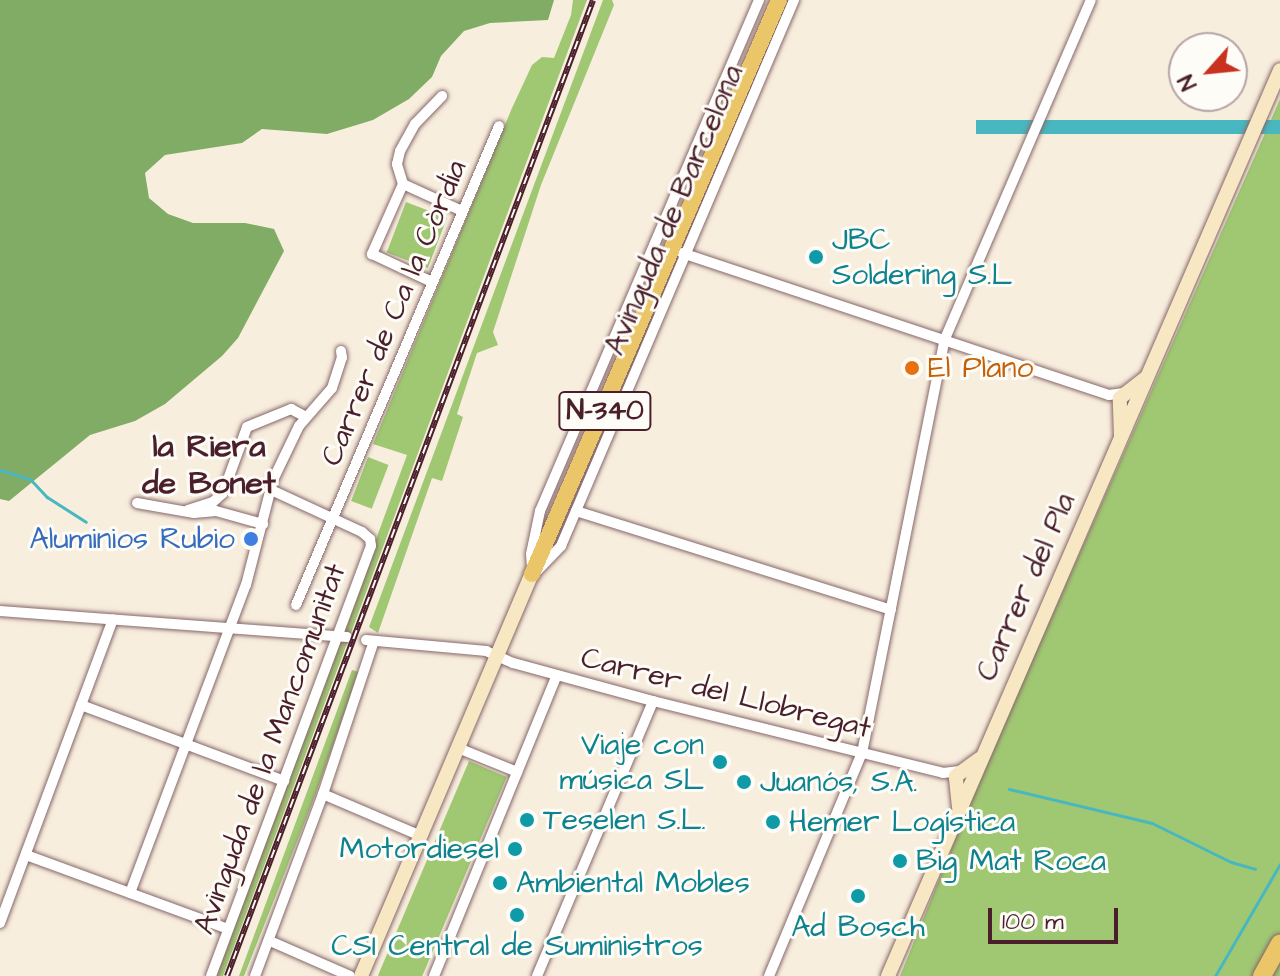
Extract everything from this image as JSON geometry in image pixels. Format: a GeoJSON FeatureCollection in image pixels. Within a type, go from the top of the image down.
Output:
{"type":"FeatureCollection","features":[{"type":"Feature","properties":{"kind":"highway"},"geometry":{"type":"LineString","coordinates":[[1262,976],[1280,944]]}},
{"type":"Feature","properties":{"kind":"main road","name":"Avinguda de Barcelona"},"geometry":{"type":"LineString","coordinates":[[361,976],[532,574],[562,529],[680,251],[779,0]]}},
{"type":"Feature","properties":{"kind":"main road","name":"Carrer del Pla"},"geometry":{"type":"LineString","coordinates":[[966,777],[979,759],[1121,436],[1125,400],[1146,378],[1280,70]]}},
{"type":"Feature","properties":{"kind":"main road"},"geometry":{"type":"LineString","coordinates":[[888,976],[959,807],[966,777]]}},
{"type":"Feature","properties":{"kind":"street","name":"Avinguda de Barcelona"},"geometry":{"type":"LineString","coordinates":[[532,574],[531,554],[546,499],[759,0]]}},
{"type":"Feature","properties":{"kind":"street","name":"Avinguda de Barcelona"},"geometry":{"type":"LineString","coordinates":[[562,529],[576,511],[680,251],[794,0]]}},
{"type":"Feature","properties":{"kind":"street"},"geometry":{"type":"LineString","coordinates":[[769,976],[862,753],[944,341],[1091,0]]}},
{"type":"Feature","properties":{"kind":"street"},"geometry":{"type":"LineString","coordinates":[[432,282],[372,254],[403,184],[397,164],[400,151],[415,124],[442,96]]}},
{"type":"Feature","properties":{"kind":"street","name":"Carrer de Ca la Còrdia"},"geometry":{"type":"LineString","coordinates":[[296,605],[499,126]]}},
{"type":"Feature","properties":{"kind":"street"},"geometry":{"type":"LineString","coordinates":[[403,184],[462,211]]}},
{"type":"Feature","properties":{"kind":"street"},"geometry":{"type":"LineString","coordinates":[[680,251],[1125,400]]}},
{"type":"Feature","properties":{"kind":"street"},"geometry":{"type":"LineString","coordinates":[[130,893],[246,585],[285,449],[306,417],[332,388],[341,351]]}},
{"type":"Feature","properties":{"kind":"street"},"geometry":{"type":"LineString","coordinates":[[188,510],[213,502],[223,493],[247,427],[291,409],[306,417]]}},
{"type":"Feature","properties":{"kind":"street"},"geometry":{"type":"LineString","coordinates":[[271,490],[334,519]]}},
{"type":"Feature","properties":{"kind":"street"},"geometry":{"type":"LineString","coordinates":[[546,499],[544,519],[562,529]]}},
{"type":"Feature","properties":{"kind":"street"},"geometry":{"type":"LineString","coordinates":[[137,503],[216,511],[263,524]]}},
{"type":"Feature","properties":{"kind":"street"},"geometry":{"type":"LineString","coordinates":[[576,511],[891,610]]}},
{"type":"Feature","properties":{"kind":"street","name":"Avinguda de la Mancomunitat"},"geometry":{"type":"LineString","coordinates":[[211,976],[284,781],[342,638],[371,546],[370,539],[334,519]]}},
{"type":"Feature","properties":{"kind":"street"},"geometry":{"type":"LineString","coordinates":[[0,611],[342,638]]}},
{"type":"Feature","properties":{"kind":"street"},"geometry":{"type":"LineString","coordinates":[[0,923],[113,619]]}},
{"type":"Feature","properties":{"kind":"street","name":"Carrer del Llobregat"},"geometry":{"type":"LineString","coordinates":[[323,794],[370,640],[478,649],[557,675],[653,701],[966,777]]}},
{"type":"Feature","properties":{"kind":"street"},"geometry":{"type":"LineString","coordinates":[[434,976],[557,675]]}},
{"type":"Feature","properties":{"kind":"street"},"geometry":{"type":"LineString","coordinates":[[537,976],[653,701]]}},
{"type":"Feature","properties":{"kind":"street"},"geometry":{"type":"LineString","coordinates":[[81,705],[284,781]]}},
{"type":"Feature","properties":{"kind":"street"},"geometry":{"type":"LineString","coordinates":[[458,748],[517,772]]}},
{"type":"Feature","properties":{"kind":"street"},"geometry":{"type":"LineString","coordinates":[[255,976],[323,794],[421,836]]}},
{"type":"Feature","properties":{"kind":"street"},"geometry":{"type":"LineString","coordinates":[[26,855],[228,929]]}},
{"type":"Feature","properties":{"kind":"street"},"geometry":{"type":"LineString","coordinates":[[270,941],[350,976]]}},
{"type":"Feature","properties":{"kind":"green space"},"geometry":{"type":"Polygon","coordinates":[[[0,0],[554,0],[548,20],[490,23],[464,31],[441,56],[432,77],[409,99],[373,120],[327,134],[262,129],[242,143],[165,155],[145,173],[149,198],[168,214],[193,223],[245,223],[274,229],[284,251],[238,338],[222,356],[165,404],[135,421],[90,435],[9,501],[0,499],[0,0]]]}},
{"type":"Feature","properties":{"kind":"green space"},"geometry":{"type":"Polygon","coordinates":[[[573,0],[587,0],[223,976],[215,976],[407,455],[373,444],[512,108],[532,65],[542,57],[554,58],[571,15],[573,0]]]}},
{"type":"Feature","properties":{"kind":"green space"},"geometry":{"type":"Polygon","coordinates":[[[603,0],[612,0],[614,5],[541,185],[493,332],[498,345],[477,353],[457,414],[463,417],[442,481],[432,478],[378,633],[369,627],[603,0]]]}},
{"type":"Feature","properties":{"kind":"green space"},"geometry":{"type":"Polygon","coordinates":[[[1280,99],[1280,976],[900,976],[976,788],[1280,99]]]}},
{"type":"Feature","properties":{"kind":"green space"},"geometry":{"type":"Polygon","coordinates":[[[406,202],[447,218],[428,268],[387,252],[406,202]]]}},
{"type":"Feature","properties":{"kind":"green space"},"geometry":{"type":"Polygon","coordinates":[[[368,457],[389,465],[372,509],[351,501],[368,457]]]}},
{"type":"Feature","properties":{"kind":"green space"},"geometry":{"type":"Polygon","coordinates":[[[352,670],[359,672],[315,796],[244,976],[239,976],[352,670]]]}},
{"type":"Feature","properties":{"kind":"green space"},"geometry":{"type":"Polygon","coordinates":[[[469,761],[507,777],[422,976],[378,975],[469,761]]]}},
{"type":"Feature","properties":{"kind":"water"},"geometry":{"type":"Polygon","coordinates":[[[976,120],[1280,120],[1280,134],[976,134],[976,120]]]}},
{"type":"Feature","properties":{"kind":"waterway"},"geometry":{"type":"LineString","coordinates":[[0,470],[30,479],[47,497],[86,522]]}},
{"type":"Feature","properties":{"kind":"waterway"},"geometry":{"type":"LineString","coordinates":[[1009,789],[1152,823],[1231,862],[1255,869]]}},
{"type":"Feature","properties":{"kind":"waterway"},"geometry":{"type":"LineString","coordinates":[[1215,976],[1280,864]]}},
{"type":"Feature","properties":{"kind":"railway"},"geometry":{"type":"LineString","coordinates":[[227,976],[593,0]]}},
{"type":"Feature","properties":{"kind":"place","name":"JBC Soldering S.L"},"geometry":{"type":"Point","coordinates":[816,257]}},
{"type":"Feature","properties":{"kind":"place","name":"El Plano"},"geometry":{"type":"Point","coordinates":[912,368]}},
{"type":"Feature","properties":{"kind":"place","name":"Aluminios Rubio"},"geometry":{"type":"Point","coordinates":[251,539]}},
{"type":"Feature","properties":{"kind":"place","name":"Viaje con música SL"},"geometry":{"type":"Point","coordinates":[720,762]}},
{"type":"Feature","properties":{"kind":"place","name":"Juanós, S.A."},"geometry":{"type":"Point","coordinates":[744,782]}},
{"type":"Feature","properties":{"kind":"place","name":"Teselen S.L."},"geometry":{"type":"Point","coordinates":[527,820]}},
{"type":"Feature","properties":{"kind":"place","name":"Hemer Logística"},"geometry":{"type":"Point","coordinates":[773,822]}},
{"type":"Feature","properties":{"kind":"place","name":"Motordiesel"},"geometry":{"type":"Point","coordinates":[515,849]}},
{"type":"Feature","properties":{"kind":"place","name":"Big Mat Roca"},"geometry":{"type":"Point","coordinates":[900,861]}},
{"type":"Feature","properties":{"kind":"place","name":"Ambiental Mobles"},"geometry":{"type":"Point","coordinates":[500,883]}},
{"type":"Feature","properties":{"kind":"place","name":"Ad Bosch"},"geometry":{"type":"Point","coordinates":[858,896]}},
{"type":"Feature","properties":{"kind":"place","name":"CSI Central de Suministros"},"geometry":{"type":"Point","coordinates":[517,915]}},
{"type":"Feature","properties":{"kind":"district","name":"la Riera de Bonet"},"geometry":{"type":"Point","coordinates":[209,466]}}]}
